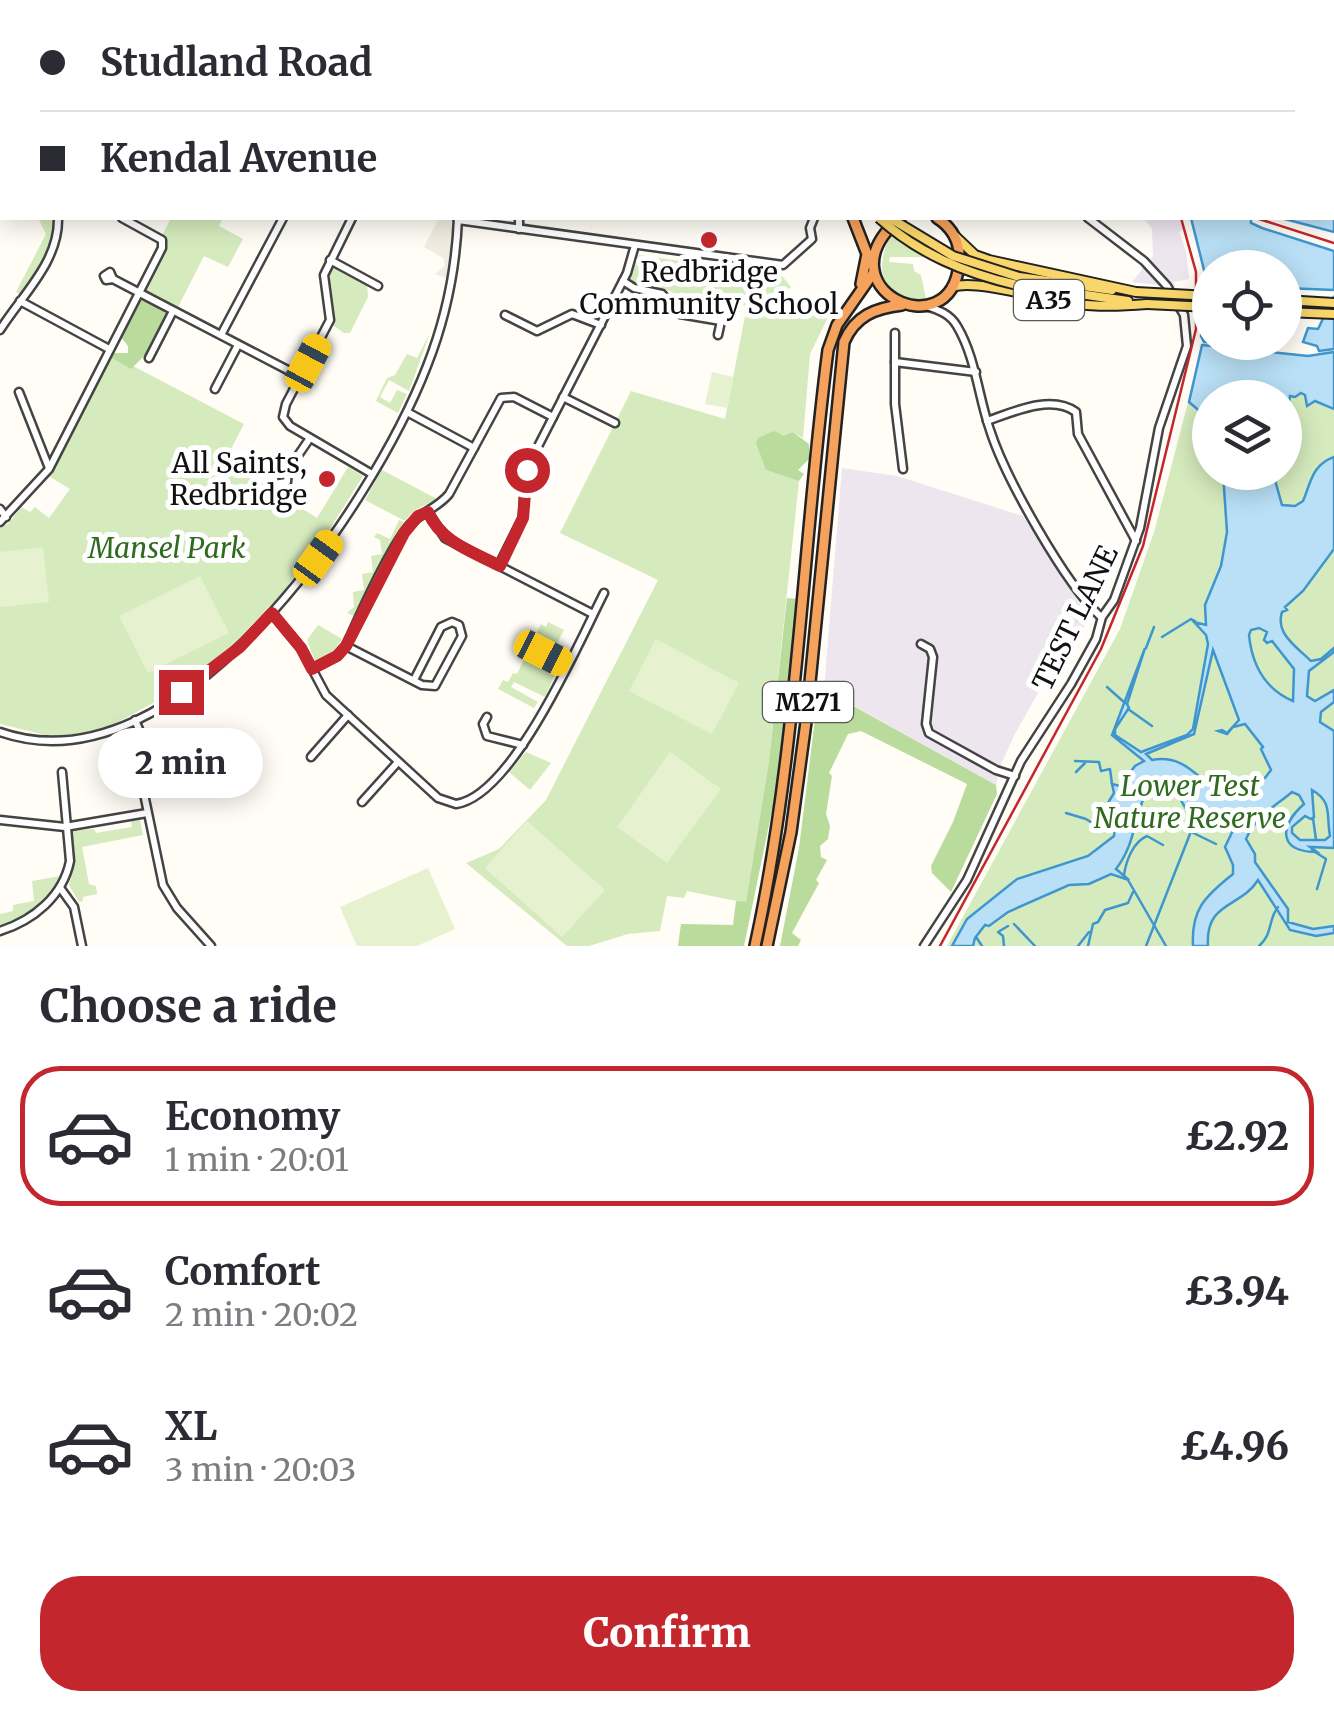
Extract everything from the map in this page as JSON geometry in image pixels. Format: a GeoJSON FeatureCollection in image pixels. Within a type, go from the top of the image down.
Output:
{"type":"FeatureCollection","features":[{"type":"Feature","properties":{"kind":"highway"},"geometry":{"type":"LineString","coordinates":[[856,220],[877,250]]}},
{"type":"Feature","properties":{"kind":"highway","name":"M271"},"geometry":{"type":"LineString","coordinates":[[753,946],[775,846],[792,727],[828,356],[837,325],[862,284],[868,264],[856,220]]}},
{"type":"Feature","properties":{"kind":"highway"},"geometry":{"type":"LineString","coordinates":[[898,220],[885,233],[877,250],[874,272],[880,288],[902,305],[924,306],[950,290],[960,260],[955,236],[938,220]]}},
{"type":"Feature","properties":{"kind":"highway","name":"M271"},"geometry":{"type":"LineString","coordinates":[[837,325],[874,272]]}},
{"type":"Feature","properties":{"kind":"highway","name":"M271"},"geometry":{"type":"LineString","coordinates":[[768,946],[791,832],[806,722],[844,342],[864,315],[902,305]]}},
{"type":"Feature","properties":{"kind":"main road","name":"A35"},"geometry":{"type":"LineString","coordinates":[[882,220],[939,259],[983,277],[1192,295]]}},
{"type":"Feature","properties":{"kind":"main road","name":"A35"},"geometry":{"type":"LineString","coordinates":[[893,220],[953,256],[1018,281],[1147,304]]}},
{"type":"Feature","properties":{"kind":"main road","name":"A35"},"geometry":{"type":"LineString","coordinates":[[955,236],[974,255],[988,260],[1136,292]]}},
{"type":"Feature","properties":{"kind":"main road","name":"A35"},"geometry":{"type":"LineString","coordinates":[[950,290],[973,284],[1079,305],[1192,307]]}},
{"type":"Feature","properties":{"kind":"main road"},"geometry":{"type":"LineString","coordinates":[[1302,301],[1334,302]]}},
{"type":"Feature","properties":{"kind":"main road"},"geometry":{"type":"LineString","coordinates":[[1302,313],[1330,314]]}},
{"type":"Feature","properties":{"kind":"street"},"geometry":{"type":"LineString","coordinates":[[0,330],[53,248],[58,220]]}},
{"type":"Feature","properties":{"kind":"street"},"geometry":{"type":"LineString","coordinates":[[3,520],[49,469],[162,248],[162,240],[126,220]]}},
{"type":"Feature","properties":{"kind":"street"},"geometry":{"type":"LineString","coordinates":[[221,336],[282,220]]}},
{"type":"Feature","properties":{"kind":"street"},"geometry":{"type":"LineString","coordinates":[[348,220],[324,282],[330,320],[283,417],[290,426],[372,474]]}},
{"type":"Feature","properties":{"kind":"street"},"geometry":{"type":"LineString","coordinates":[[0,732],[40,741],[72,740],[104,733],[135,720],[211,672],[296,589],[344,522],[426,369],[447,302],[458,220]]}},
{"type":"Feature","properties":{"kind":"street"},"geometry":{"type":"LineString","coordinates":[[464,220],[783,265],[812,240],[813,220]]}},
{"type":"Feature","properties":{"kind":"street"},"geometry":{"type":"LineString","coordinates":[[519,220],[519,229]]}},
{"type":"Feature","properties":{"kind":"street","name":"TEST LANE"},"geometry":{"type":"LineString","coordinates":[[924,946],[967,880],[1028,748],[1072,684],[1114,600],[1136,542],[1158,428],[1186,346],[1184,315],[1167,286],[1144,262],[1091,220]]}},
{"type":"Feature","properties":{"kind":"street"},"geometry":{"type":"LineString","coordinates":[[500,566],[523,518],[527,470],[624,281],[635,245]]}},
{"type":"Feature","properties":{"kind":"street"},"geometry":{"type":"LineString","coordinates":[[330,260],[373,286]]}},
{"type":"Feature","properties":{"kind":"street"},"geometry":{"type":"LineString","coordinates":[[114,279],[301,376]]}},
{"type":"Feature","properties":{"kind":"street"},"geometry":{"type":"LineString","coordinates":[[624,281],[634,288],[662,294],[680,314],[720,321]]}},
{"type":"Feature","properties":{"kind":"street"},"geometry":{"type":"LineString","coordinates":[[950,290],[950,316],[976,372],[1002,464],[1102,618]]}},
{"type":"Feature","properties":{"kind":"street"},"geometry":{"type":"LineString","coordinates":[[20,301],[109,349]]}},
{"type":"Feature","properties":{"kind":"street"},"geometry":{"type":"LineString","coordinates":[[924,306],[950,316]]}},
{"type":"Feature","properties":{"kind":"street"},"geometry":{"type":"LineString","coordinates":[[718,336],[722,309]]}},
{"type":"Feature","properties":{"kind":"street"},"geometry":{"type":"LineString","coordinates":[[149,358],[173,311]]}},
{"type":"Feature","properties":{"kind":"street"},"geometry":{"type":"LineString","coordinates":[[504,315],[537,331],[572,314],[601,325]]}},
{"type":"Feature","properties":{"kind":"street"},"geometry":{"type":"LineString","coordinates":[[895,332],[895,404],[903,469]]}},
{"type":"Feature","properties":{"kind":"street"},"geometry":{"type":"LineString","coordinates":[[215,389],[238,344]]}},
{"type":"Feature","properties":{"kind":"street"},"geometry":{"type":"LineString","coordinates":[[894,362],[976,372]]}},
{"type":"Feature","properties":{"kind":"street"},"geometry":{"type":"LineString","coordinates":[[19,392],[49,469]]}},
{"type":"Feature","properties":{"kind":"street"},"geometry":{"type":"LineString","coordinates":[[312,669],[337,656],[346,646],[404,533],[418,516],[450,494],[504,397],[514,397],[553,417]]}},
{"type":"Feature","properties":{"kind":"street"},"geometry":{"type":"LineString","coordinates":[[564,397],[615,423]]}},
{"type":"Feature","properties":{"kind":"street"},"geometry":{"type":"LineString","coordinates":[[987,421],[1035,406],[1063,406],[1076,412],[1078,434],[1136,542]]}},
{"type":"Feature","properties":{"kind":"street"},"geometry":{"type":"LineString","coordinates":[[406,412],[474,448]]}},
{"type":"Feature","properties":{"kind":"street"},"geometry":{"type":"LineString","coordinates":[[286,483],[292,464],[310,438]]}},
{"type":"Feature","properties":{"kind":"street"},"geometry":{"type":"LineString","coordinates":[[0,509],[3,520]]}},
{"type":"Feature","properties":{"kind":"street"},"geometry":{"type":"LineString","coordinates":[[428,512],[445,538],[593,614]]}},
{"type":"Feature","properties":{"kind":"street"},"geometry":{"type":"LineString","coordinates":[[272,613],[301,648],[326,695],[438,798],[463,804],[480,793],[523,746],[604,593]]}},
{"type":"Feature","properties":{"kind":"street"},"geometry":{"type":"LineString","coordinates":[[346,646],[414,680],[428,687],[440,681],[462,636],[459,625],[452,622],[441,627],[414,680]]}},
{"type":"Feature","properties":{"kind":"street"},"geometry":{"type":"LineString","coordinates":[[921,644],[932,657],[926,724],[930,733],[996,770],[1015,776]]}},
{"type":"Feature","properties":{"kind":"street"},"geometry":{"type":"LineString","coordinates":[[541,654],[567,665]]}},
{"type":"Feature","properties":{"kind":"street"},"geometry":{"type":"LineString","coordinates":[[311,757],[348,715]]}},
{"type":"Feature","properties":{"kind":"street"},"geometry":{"type":"LineString","coordinates":[[135,720],[146,746],[143,790],[163,885],[177,908],[211,946]]}},
{"type":"Feature","properties":{"kind":"street"},"geometry":{"type":"LineString","coordinates":[[482,720],[483,731],[490,738],[523,746]]}},
{"type":"Feature","properties":{"kind":"street"},"geometry":{"type":"LineString","coordinates":[[362,802],[398,762]]}},
{"type":"Feature","properties":{"kind":"street"},"geometry":{"type":"LineString","coordinates":[[996,770],[1009,789]]}},
{"type":"Feature","properties":{"kind":"street"},"geometry":{"type":"LineString","coordinates":[[0,931],[36,913],[61,889],[70,861],[62,772]]}},
{"type":"Feature","properties":{"kind":"street"},"geometry":{"type":"LineString","coordinates":[[0,820],[65,827],[147,813]]}},
{"type":"Feature","properties":{"kind":"street"},"geometry":{"type":"LineString","coordinates":[[61,889],[74,907],[82,946]]}},
{"type":"Feature","properties":{"kind":"shaded area"},"geometry":{"type":"Polygon","coordinates":[[[438,220],[453,220],[450,275],[445,278],[435,274],[445,266],[443,258],[424,247],[438,220]]]}},
{"type":"Feature","properties":{"kind":"shaded area"},"geometry":{"type":"Polygon","coordinates":[[[1145,220],[1180,220],[1184,229],[1179,232],[1189,279],[1174,282],[1175,287],[1132,282],[1153,256],[1152,229],[1145,220]]]}},
{"type":"Feature","properties":{"kind":"shaded area"},"geometry":{"type":"Polygon","coordinates":[[[842,468],[897,476],[1023,516],[1081,606],[1087,622],[1079,635],[1072,632],[1015,734],[996,785],[824,689],[842,468]]]}},
{"type":"Feature","properties":{"kind":"green space"},"geometry":{"type":"Polygon","coordinates":[[[39,220],[55,220],[49,249],[20,294],[16,292],[46,234],[39,220]]]}},
{"type":"Feature","properties":{"kind":"green space"},"geometry":{"type":"Polygon","coordinates":[[[170,220],[222,220],[219,226],[243,239],[228,267],[204,256],[176,311],[135,289],[170,220]]]}},
{"type":"Feature","properties":{"kind":"green space"},"geometry":{"type":"Polygon","coordinates":[[[891,235],[925,257],[890,257],[889,262],[913,264],[914,271],[921,275],[926,299],[899,297],[885,282],[883,260],[891,235]]]}},
{"type":"Feature","properties":{"kind":"green space"},"geometry":{"type":"Polygon","coordinates":[[[639,255],[782,276],[791,287],[786,291],[786,311],[752,308],[785,316],[823,308],[830,313],[810,354],[803,438],[793,432],[766,470],[799,481],[769,761],[746,903],[687,891],[684,898],[667,896],[660,931],[628,934],[589,946],[567,946],[466,863],[499,849],[546,800],[658,580],[560,533],[631,391],[725,419],[747,306],[633,286],[630,281],[639,255]]]}},
{"type":"Feature","properties":{"kind":"green space"},"geometry":{"type":"Polygon","coordinates":[[[333,264],[367,285],[368,297],[350,333],[331,324],[333,309],[325,278],[333,264]]]}},
{"type":"Feature","properties":{"kind":"green space"},"geometry":{"type":"Polygon","coordinates":[[[139,300],[156,305],[167,314],[145,355],[131,369],[110,357],[112,353],[128,353],[120,336],[139,300]]]}},
{"type":"Feature","properties":{"kind":"green space"},"geometry":{"type":"Polygon","coordinates":[[[430,333],[409,391],[389,380],[380,397],[390,403],[397,390],[407,394],[398,413],[376,401],[387,378],[395,375],[407,354],[417,358],[430,333]]]}},
{"type":"Feature","properties":{"kind":"green space","name":"Lower Test Nature Reserve"},"geometry":{"type":"Polygon","coordinates":[[[1334,349],[1334,946],[947,946],[1120,629],[1154,532],[1192,388],[1192,490],[1302,490],[1302,380],[1194,380],[1199,360],[1302,360],[1302,355],[1317,356],[1319,351],[1334,349]]]}},
{"type":"Feature","properties":{"kind":"green space","name":"Mansel Park"},"geometry":{"type":"Polygon","coordinates":[[[110,357],[244,424],[230,451],[262,483],[317,518],[348,467],[363,476],[283,592],[230,648],[164,697],[100,732],[50,736],[0,724],[0,528],[21,507],[30,512],[35,507],[49,518],[70,489],[47,475],[110,357]]]}},
{"type":"Feature","properties":{"kind":"green space"},"geometry":{"type":"Polygon","coordinates":[[[712,372],[733,377],[727,408],[705,404],[712,372]]]}},
{"type":"Feature","properties":{"kind":"green space"},"geometry":{"type":"Polygon","coordinates":[[[774,431],[784,436],[793,432],[809,444],[809,459],[798,470],[804,474],[799,481],[766,470],[756,443],[758,438],[774,431]]]}},
{"type":"Feature","properties":{"kind":"green space"},"geometry":{"type":"Polygon","coordinates":[[[382,470],[437,499],[415,510],[405,521],[365,500],[382,470]]]}},
{"type":"Feature","properties":{"kind":"green space"},"geometry":{"type":"Polygon","coordinates":[[[399,520],[404,522],[354,616],[347,613],[354,607],[353,592],[364,590],[362,574],[373,572],[371,556],[382,554],[380,540],[374,537],[377,533],[390,539],[399,520]]]}},
{"type":"Feature","properties":{"kind":"green space"},"geometry":{"type":"Polygon","coordinates":[[[43,547],[49,602],[0,607],[0,552],[43,547]]]}},
{"type":"Feature","properties":{"kind":"green space"},"geometry":{"type":"Polygon","coordinates":[[[200,576],[229,633],[148,673],[119,616],[200,576]]]}},
{"type":"Feature","properties":{"kind":"green space"},"geometry":{"type":"Polygon","coordinates":[[[787,598],[797,599],[776,791],[744,946],[678,946],[681,924],[733,925],[736,901],[746,902],[769,761],[787,598]]]}},
{"type":"Feature","properties":{"kind":"green space"},"geometry":{"type":"Polygon","coordinates":[[[548,622],[564,630],[552,653],[539,643],[535,650],[538,652],[533,664],[545,669],[551,659],[560,663],[545,697],[514,682],[511,687],[538,702],[534,708],[498,689],[503,680],[508,682],[513,673],[517,674],[541,624],[546,627],[548,622]]]}},
{"type":"Feature","properties":{"kind":"green space"},"geometry":{"type":"Polygon","coordinates":[[[318,625],[342,639],[332,653],[315,661],[307,640],[318,625]]]}},
{"type":"Feature","properties":{"kind":"green space"},"geometry":{"type":"Polygon","coordinates":[[[656,639],[739,683],[712,734],[629,691],[656,639]]]}},
{"type":"Feature","properties":{"kind":"green space"},"geometry":{"type":"Polygon","coordinates":[[[819,687],[996,785],[997,794],[951,892],[932,873],[931,866],[967,784],[861,731],[848,734],[829,773],[832,776],[826,814],[830,826],[828,839],[820,846],[821,857],[827,860],[792,933],[801,940],[798,946],[780,946],[799,848],[819,687]]]}},
{"type":"Feature","properties":{"kind":"green space"},"geometry":{"type":"Polygon","coordinates":[[[526,752],[551,763],[530,790],[509,772],[526,752]]]}},
{"type":"Feature","properties":{"kind":"green space"},"geometry":{"type":"Polygon","coordinates":[[[670,752],[721,789],[667,863],[617,827],[670,752]]]}},
{"type":"Feature","properties":{"kind":"green space"},"geometry":{"type":"Polygon","coordinates":[[[140,820],[143,835],[82,847],[89,884],[96,886],[97,894],[79,902],[69,885],[75,860],[71,831],[94,829],[96,833],[132,827],[131,821],[140,820]]]}},
{"type":"Feature","properties":{"kind":"green space"},"geometry":{"type":"Polygon","coordinates":[[[527,821],[605,890],[562,937],[485,868],[527,821]]]}},
{"type":"Feature","properties":{"kind":"green space"},"geometry":{"type":"Polygon","coordinates":[[[428,868],[455,929],[417,946],[357,946],[340,907],[428,868]]]}},
{"type":"Feature","properties":{"kind":"green space"},"geometry":{"type":"Polygon","coordinates":[[[60,876],[36,908],[0,929],[0,914],[13,911],[13,905],[34,901],[32,881],[60,876]]]}},
{"type":"Feature","properties":{"kind":"water"},"geometry":{"type":"Polygon","coordinates":[[[1192,220],[1251,220],[1262,228],[1334,251],[1334,290],[1302,289],[1302,250],[1199,250],[1192,220]]]}},
{"type":"Feature","properties":{"kind":"water"},"geometry":{"type":"Polygon","coordinates":[[[1289,220],[1334,220],[1334,232],[1289,220]]]}},
{"type":"Feature","properties":{"kind":"water"},"geometry":{"type":"Polygon","coordinates":[[[1334,296],[1334,349],[1319,351],[1317,346],[1303,342],[1308,328],[1318,329],[1334,296]]]}},
{"type":"Feature","properties":{"kind":"water"},"geometry":{"type":"Polygon","coordinates":[[[1334,352],[1334,409],[1315,401],[1307,406],[1302,380],[1194,380],[1199,360],[1302,360],[1302,355],[1334,352]]]}},
{"type":"Feature","properties":{"kind":"water"},"geometry":{"type":"Polygon","coordinates":[[[1334,457],[1334,549],[1303,591],[1285,607],[1281,620],[1289,640],[1311,661],[1321,659],[1334,648],[1309,671],[1307,696],[1315,701],[1334,690],[1334,702],[1321,712],[1320,722],[1334,731],[1334,848],[1310,847],[1317,852],[1304,851],[1289,843],[1286,837],[1290,821],[1304,804],[1292,792],[1261,817],[1246,839],[1255,862],[1288,909],[1288,922],[1313,929],[1334,926],[1334,933],[1316,936],[1290,930],[1258,880],[1218,913],[1212,921],[1208,946],[1193,946],[1194,923],[1201,905],[1233,874],[1225,847],[1236,824],[1207,826],[1188,820],[1190,816],[1171,783],[1163,778],[1152,783],[1146,793],[1128,848],[1116,869],[1129,880],[1111,874],[1089,884],[1069,885],[985,925],[973,946],[952,946],[967,919],[1017,879],[1088,856],[1114,836],[1110,812],[1100,816],[1114,793],[1112,784],[1120,786],[1135,766],[1144,761],[1112,735],[1145,648],[1129,708],[1115,735],[1141,752],[1187,735],[1193,729],[1208,644],[1206,635],[1194,622],[1206,625],[1205,605],[1221,566],[1227,532],[1224,490],[1278,490],[1282,505],[1295,506],[1303,501],[1321,465],[1334,457]],[[1251,630],[1253,656],[1268,683],[1293,701],[1294,669],[1272,641],[1264,640],[1267,632],[1251,630]],[[1213,650],[1194,734],[1146,754],[1152,760],[1181,763],[1211,786],[1232,794],[1257,784],[1271,770],[1263,747],[1245,724],[1233,727],[1227,734],[1218,731],[1227,733],[1239,720],[1213,650]],[[1312,790],[1314,817],[1305,816],[1292,827],[1292,833],[1300,840],[1325,840],[1330,836],[1326,804],[1312,790]]]}},
{"type":"Feature","properties":{"kind":"waterway"},"geometry":{"type":"LineString","coordinates":[[1162,637],[1191,619],[1195,621]]}},
{"type":"Feature","properties":{"kind":"waterway"},"geometry":{"type":"LineString","coordinates":[[1146,648],[1154,627]]}},
{"type":"Feature","properties":{"kind":"waterway"},"geometry":{"type":"LineString","coordinates":[[1107,687],[1125,703]]}},
{"type":"Feature","properties":{"kind":"waterway"},"geometry":{"type":"LineString","coordinates":[[1128,709],[1152,726]]}},
{"type":"Feature","properties":{"kind":"waterway"},"geometry":{"type":"LineString","coordinates":[[1075,761],[1099,762],[1101,771],[1110,769],[1112,784]]}},
{"type":"Feature","properties":{"kind":"waterway"},"geometry":{"type":"LineString","coordinates":[[1076,772],[1085,763]]}},
{"type":"Feature","properties":{"kind":"waterway"},"geometry":{"type":"LineString","coordinates":[[1146,810],[1216,844]]}},
{"type":"Feature","properties":{"kind":"waterway"},"geometry":{"type":"LineString","coordinates":[[1066,813],[1105,831],[1101,816]]}},
{"type":"Feature","properties":{"kind":"waterway"},"geometry":{"type":"LineString","coordinates":[[1313,818],[1316,840]]}},
{"type":"Feature","properties":{"kind":"waterway"},"geometry":{"type":"LineString","coordinates":[[1146,946],[1190,834]]}},
{"type":"Feature","properties":{"kind":"waterway"},"geometry":{"type":"LineString","coordinates":[[1124,875],[1131,852],[1142,839],[1147,836],[1163,845]]}},
{"type":"Feature","properties":{"kind":"waterway"},"geometry":{"type":"LineString","coordinates":[[1312,850],[1326,859],[1317,889]]}},
{"type":"Feature","properties":{"kind":"waterway"},"geometry":{"type":"LineString","coordinates":[[1128,880],[1166,946]]}},
{"type":"Feature","properties":{"kind":"waterway"},"geometry":{"type":"LineString","coordinates":[[1088,946],[1093,924],[1105,910],[1128,903],[1133,892]]}},
{"type":"Feature","properties":{"kind":"waterway"},"geometry":{"type":"LineString","coordinates":[[1259,946],[1278,907]]}},
{"type":"Feature","properties":{"kind":"waterway"},"geometry":{"type":"LineString","coordinates":[[1014,924],[1035,946]]}},
{"type":"Feature","properties":{"kind":"waterway"},"geometry":{"type":"LineString","coordinates":[[1004,946],[1003,936],[998,932],[1008,926]]}},
{"type":"Feature","properties":{"kind":"waterway"},"geometry":{"type":"LineString","coordinates":[[1078,946],[1089,932]]}},
{"type":"Feature","properties":{"kind":"waterway"},"geometry":{"type":"LineString","coordinates":[[976,937],[982,946]]}},
{"type":"Feature","properties":{"kind":"railway"},"geometry":{"type":"LineString","coordinates":[[940,946],[1101,649],[1143,546],[1196,329],[1196,272],[1182,220]]}},
{"type":"Feature","properties":{"kind":"railway"},"geometry":{"type":"LineString","coordinates":[[1262,220],[1334,243]]}},
{"type":"Feature","properties":{"kind":"place","name":"Redbridge Community School"},"geometry":{"type":"Point","coordinates":[709,240]}},
{"type":"Feature","properties":{"kind":"place","name":"All Saints, Redbridge"},"geometry":{"type":"Point","coordinates":[327,479]}},
{"type":"Feature","properties":{"kind":"route"},"geometry":{"type":"LineString","coordinates":[[181,692],[240,647],[272,613],[301,648],[312,669],[337,656],[346,646],[409,524],[428,512],[445,538],[500,566],[526,509],[527,470]]}}]}
